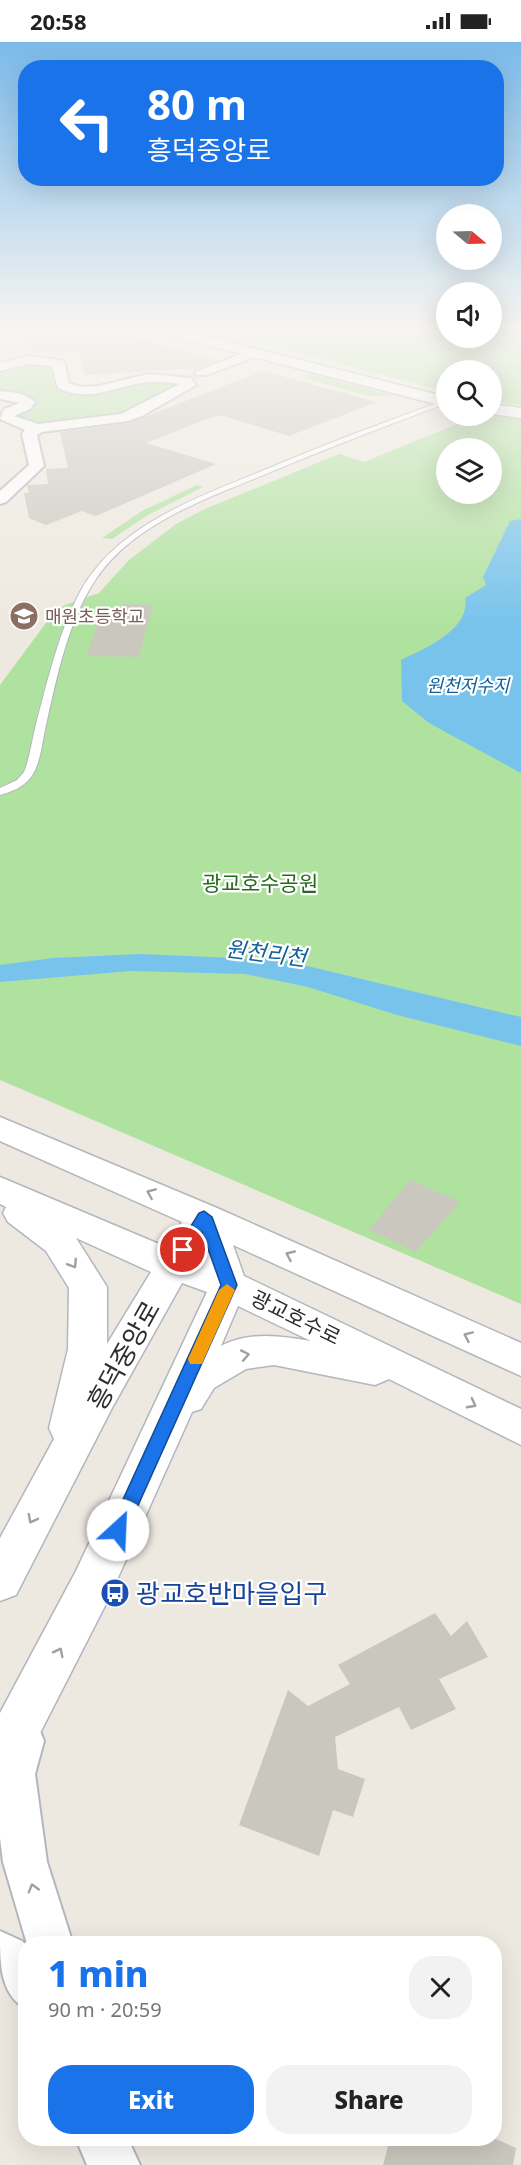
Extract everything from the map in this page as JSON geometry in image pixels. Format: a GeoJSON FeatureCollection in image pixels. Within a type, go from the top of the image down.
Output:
{"type":"FeatureCollection","features":[{"type":"Feature","properties":{"kind":"street"},"geometry":{"type":"LineString","coordinates":[[0,499],[37,466],[29,434],[38,428]]}},
{"type":"Feature","properties":{"kind":"street"},"geometry":{"type":"LineString","coordinates":[[0,1128],[521,1360]]}},
{"type":"Feature","properties":{"kind":"street","name":"광교호수로"},"geometry":{"type":"LineString","coordinates":[[0,1190],[173,1266],[229,1285],[424,1378],[521,1428]]}},
{"type":"Feature","properties":{"kind":"street"},"geometry":{"type":"LineString","coordinates":[[0,1198],[59,1242],[88,1287],[88,1349],[60,1468]]}},
{"type":"Feature","properties":{"kind":"street"},"geometry":{"type":"LineString","coordinates":[[0,1761],[33,1704],[101,1568],[229,1285],[204,1217]]}},
{"type":"Feature","properties":{"kind":"street","name":"흥덕중앙로"},"geometry":{"type":"LineString","coordinates":[[0,1581],[60,1468],[173,1266],[204,1217]]}},
{"type":"Feature","properties":{"kind":"street"},"geometry":{"type":"LineString","coordinates":[[161,1436],[200,1377],[238,1355],[274,1350],[424,1378]]}},
{"type":"Feature","properties":{"kind":"street"},"geometry":{"type":"LineString","coordinates":[[33,1704],[14,1774],[25,1862],[48,1936]]}},
{"type":"Feature","properties":{"kind":"street"},"geometry":{"type":"LineString","coordinates":[[0,1954],[6,1957],[18,1974]]}},
{"type":"Feature","properties":{"kind":"street"},"geometry":{"type":"LineString","coordinates":[[104,2146],[114,2165]]}},
{"type":"Feature","properties":{"kind":"street"},"geometry":{"type":"LineString","coordinates":[[109,2146],[114,2165]]}},
{"type":"Feature","properties":{"kind":"lane"},"geometry":{"type":"LineString","coordinates":[[0,792],[16,785],[29,772],[52,681],[81,598],[94,577],[121,549],[158,520],[182,506],[376,428]]}},
{"type":"Feature","properties":{"kind":"green space","name":"광교호수공원"},"geometry":{"type":"Polygon","coordinates":[[[447,428],[521,428],[521,1304],[0,1080],[0,685],[57,608],[99,593],[129,560],[176,524],[205,509],[339,454],[364,462],[447,428]]]}},
{"type":"Feature","properties":{"kind":"green space"},"geometry":{"type":"Polygon","coordinates":[[[197,485],[203,487],[148,515],[112,539],[102,538],[142,511],[197,485]]]}},
{"type":"Feature","properties":{"kind":"water","name":"원천저수지"},"geometry":{"type":"Polygon","coordinates":[[[521,519],[521,773],[429,723],[402,701],[401,660],[443,637],[461,620],[465,609],[465,598],[486,585],[483,577],[510,521],[521,519]]]}},
{"type":"Feature","properties":{"kind":"water"},"geometry":{"type":"Polygon","coordinates":[[[141,954],[282,960],[521,1017],[521,1046],[397,1015],[308,987],[245,974],[131,971],[0,982],[0,965],[53,958],[141,954]]]}},
{"type":"Feature","properties":{"kind":"building"},"geometry":{"type":"Polygon","coordinates":[[[90,428],[184,428],[146,443],[216,464],[96,516],[82,511],[46,525],[29,518],[24,493],[29,493],[27,485],[48,484],[46,469],[68,468],[60,432],[90,428]]]}},
{"type":"Feature","properties":{"kind":"building"},"geometry":{"type":"Polygon","coordinates":[[[263,428],[310,428],[289,436],[263,428]]]}},
{"type":"Feature","properties":{"kind":"building"},"geometry":{"type":"Polygon","coordinates":[[[123,604],[153,605],[139,657],[87,656],[99,619],[119,620],[123,604]]]}},
{"type":"Feature","properties":{"kind":"building"},"geometry":{"type":"Polygon","coordinates":[[[410,1180],[460,1202],[416,1252],[369,1230],[410,1180]]]}},
{"type":"Feature","properties":{"kind":"building"},"geometry":{"type":"Polygon","coordinates":[[[435,1613],[451,1636],[467,1621],[488,1657],[439,1679],[456,1709],[411,1730],[399,1707],[335,1737],[338,1769],[365,1779],[353,1817],[333,1810],[319,1856],[239,1825],[288,1690],[308,1706],[350,1684],[338,1665],[435,1613]]]}},
{"type":"Feature","properties":{"kind":"building"},"geometry":{"type":"Polygon","coordinates":[[[502,2142],[516,2148],[513,2165],[383,2165],[388,2146],[502,2146],[502,2142]]]}},
{"type":"Feature","properties":{"kind":"slow traffic"},"geometry":{"type":"LineString","coordinates":[[196,1359],[227,1290]]}},
{"type":"Feature","properties":{"kind":"place","name":"매원초등학교"},"geometry":{"type":"Point","coordinates":[24,616]}},
{"type":"Feature","properties":{"kind":"place","name":"광교호반마을입구"},"geometry":{"type":"Point","coordinates":[115,1593]}},
{"type":"Feature","properties":{"kind":"route"},"geometry":{"type":"LineString","coordinates":[[118,1530],[229,1285],[204,1217],[183,1250]]}},
{"type":"Feature","properties":{"kind":"water label","name":"원천리천"},"geometry":{"type":"Point","coordinates":[266,952]}}]}
